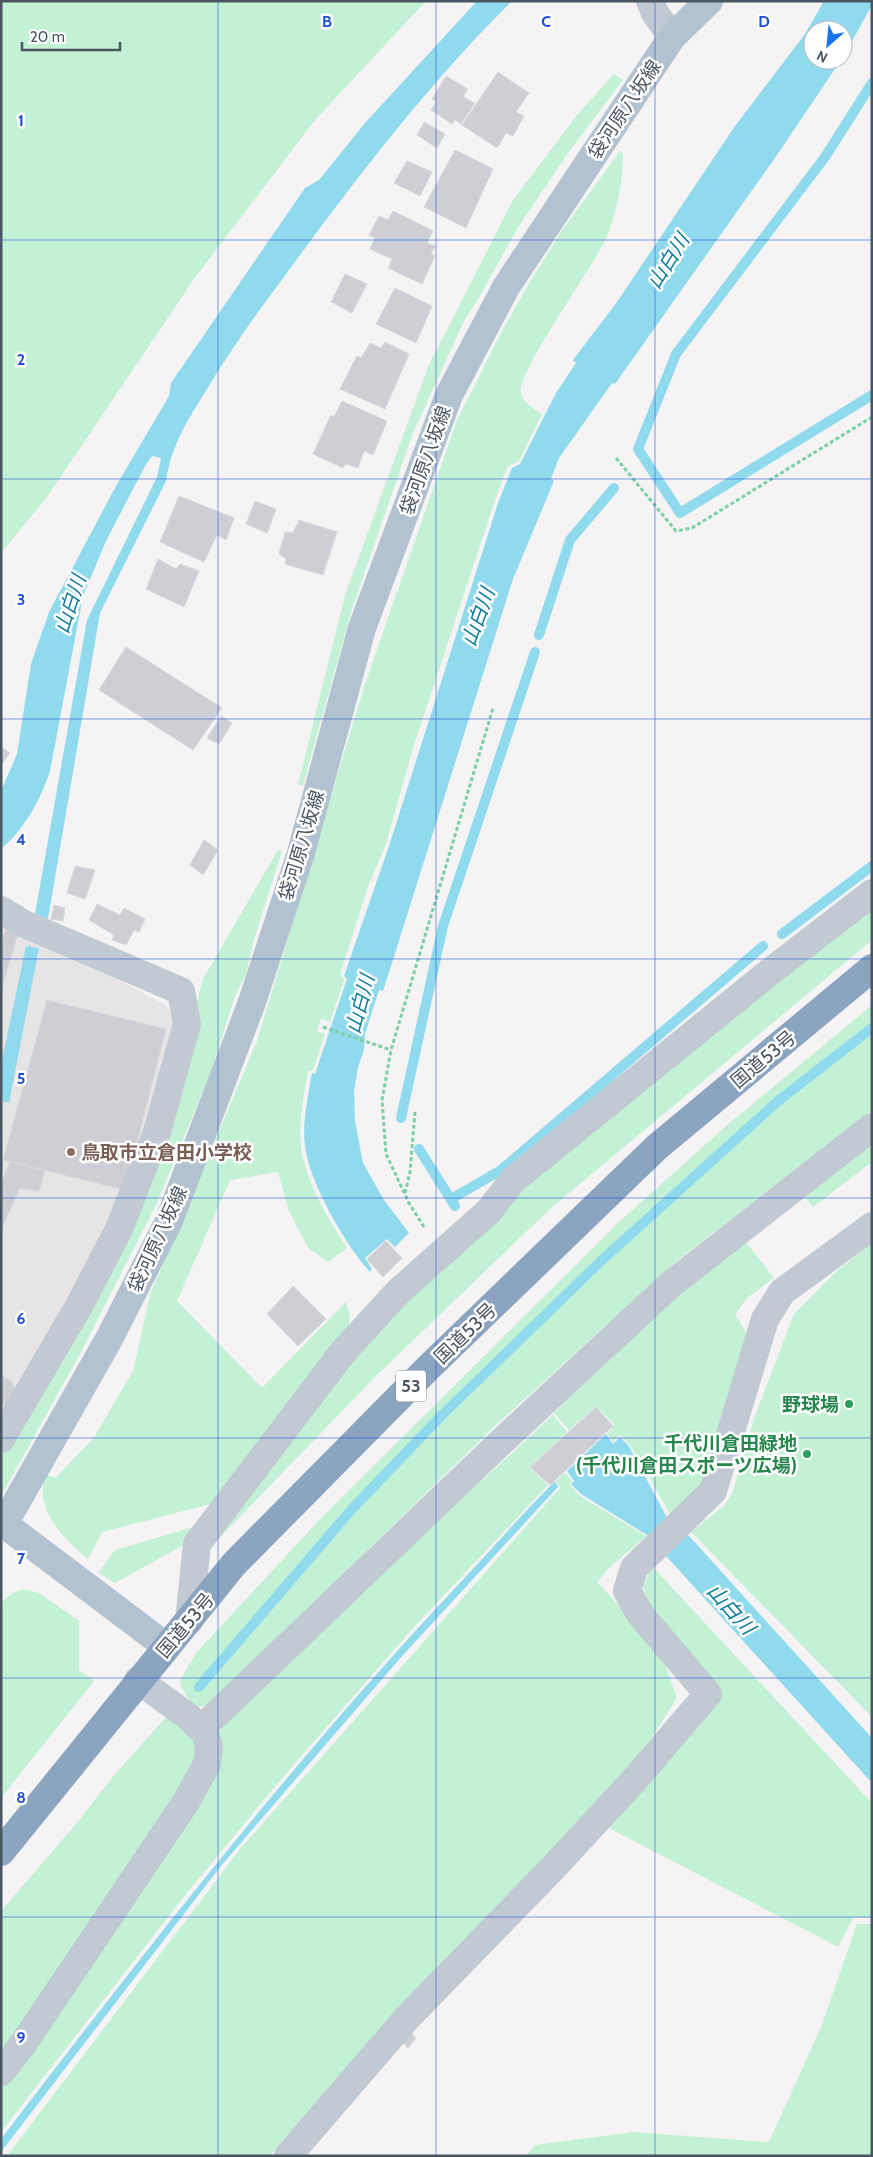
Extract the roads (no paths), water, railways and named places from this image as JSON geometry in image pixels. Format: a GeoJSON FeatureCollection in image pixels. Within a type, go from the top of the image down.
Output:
{"type":"FeatureCollection","features":[{"type":"Feature","properties":{"kind":"highway","name":"国道53号"},"geometry":{"type":"LineString","coordinates":[[1,1852],[138,1680],[189,1621],[234,1564],[428,1368],[657,1147],[872,968]]}},
{"type":"Feature","properties":{"kind":"main road","name":"袋河原八坂線"},"geometry":{"type":"LineString","coordinates":[[167,1647],[2,1526],[109,1339],[169,1221],[252,1002],[301,853],[362,628],[449,395],[506,287],[672,37],[709,1]]}},
{"type":"Feature","properties":{"kind":"street"},"geometry":{"type":"LineString","coordinates":[[650,1],[655,13],[672,37]]}},
{"type":"Feature","properties":{"kind":"street"},"geometry":{"type":"LineString","coordinates":[[189,1621],[197,1544],[343,1352],[398,1292],[489,1211],[513,1180],[771,971],[872,893]]}},
{"type":"Feature","properties":{"kind":"street"},"geometry":{"type":"LineString","coordinates":[[1,910],[22,922],[181,991],[187,1024],[157,1132],[119,1229],[78,1306],[1,1439]]}},
{"type":"Feature","properties":{"kind":"street"},"geometry":{"type":"LineString","coordinates":[[201,1729],[493,1450],[670,1285],[872,1128]]}},
{"type":"Feature","properties":{"kind":"street"},"geometry":{"type":"LineString","coordinates":[[288,2156],[407,2018],[558,1863],[637,1777],[708,1694],[640,1614],[627,1591],[634,1568],[686,1521],[713,1491],[765,1320],[782,1292],[872,1226]]}},
{"type":"Feature","properties":{"kind":"street"},"geometry":{"type":"LineString","coordinates":[[1,2072],[23,2044],[190,1795],[207,1764],[209,1747],[205,1732],[186,1715],[138,1680]]}},
{"type":"Feature","properties":{"kind":"water","name":"山白川"},"geometry":{"type":"Polygon","coordinates":[[[477,1],[512,1],[479,34],[417,104],[359,177],[248,325],[215,376],[176,444],[166,481],[100,613],[48,919],[35,914],[87,620],[157,477],[161,458],[152,456],[145,466],[106,541],[83,596],[50,771],[31,813],[17,833],[1,849],[1,791],[17,754],[31,664],[49,612],[116,486],[169,396],[171,383],[305,188],[319,180],[365,123],[477,1]]]}},
{"type":"Feature","properties":{"kind":"water"},"geometry":{"type":"Polygon","coordinates":[[[824,1],[872,1],[872,5],[853,39],[853,20],[813,20],[824,1]]]}},
{"type":"Feature","properties":{"kind":"water","name":"山白川"},"geometry":{"type":"Polygon","coordinates":[[[803,37],[803,70],[834,70],[777,155],[615,384],[612,383],[559,458],[551,479],[554,481],[513,579],[383,991],[379,990],[365,1034],[364,1050],[358,1067],[354,1092],[355,1121],[363,1163],[384,1200],[409,1233],[395,1247],[387,1239],[365,1258],[372,1269],[370,1272],[360,1261],[330,1213],[313,1177],[308,1161],[304,1137],[307,1100],[312,1073],[315,1074],[347,979],[344,976],[390,843],[498,503],[512,468],[520,464],[556,393],[576,363],[573,360],[617,302],[735,126],[803,37]]]}},
{"type":"Feature","properties":{"kind":"water"},"geometry":{"type":"Polygon","coordinates":[[[26,946],[39,948],[9,1103],[1,1101],[1,1065],[26,946]]]}},
{"type":"Feature","properties":{"kind":"water","name":"山白川"},"geometry":{"type":"Polygon","coordinates":[[[606,1434],[613,1444],[620,1437],[629,1446],[666,1516],[691,1538],[872,1738],[872,1783],[647,1535],[581,1494],[571,1484],[574,1481],[567,1471],[606,1434]]]}},
{"type":"Feature","properties":{"kind":"water"},"geometry":{"type":"Polygon","coordinates":[[[555,1481],[558,1487],[403,1655],[220,1867],[1,2152],[1,2139],[113,1993],[228,1850],[346,1709],[407,1640],[555,1481]]]}},
{"type":"Feature","properties":{"kind":"waterway"},"geometry":{"type":"LineString","coordinates":[[872,83],[825,157],[676,354],[638,449],[680,513],[872,395]]}},
{"type":"Feature","properties":{"kind":"waterway"},"geometry":{"type":"LineString","coordinates":[[539,635],[570,540],[614,488]]}},
{"type":"Feature","properties":{"kind":"waterway"},"geometry":{"type":"LineString","coordinates":[[401,1118],[443,926],[535,652]]}},
{"type":"Feature","properties":{"kind":"waterway"},"geometry":{"type":"LineString","coordinates":[[782,934],[872,866]]}},
{"type":"Feature","properties":{"kind":"waterway"},"geometry":{"type":"LineString","coordinates":[[453,1198],[501,1170],[763,946]]}},
{"type":"Feature","properties":{"kind":"waterway"},"geometry":{"type":"LineString","coordinates":[[199,1687],[352,1509],[440,1417],[602,1260],[778,1101],[872,1028]]}},
{"type":"Feature","properties":{"kind":"waterway"},"geometry":{"type":"LineString","coordinates":[[419,1149],[455,1206]]}},
{"type":"Feature","properties":{"kind":"place","name":"鳥取市立倉田小学校"},"geometry":{"type":"Point","coordinates":[71,1152]}},
{"type":"Feature","properties":{"kind":"place","name":"野球場"},"geometry":{"type":"Point","coordinates":[849,1404]}},
{"type":"Feature","properties":{"kind":"place","name":"千代川倉田緑地 (千代川倉田スポーツ広場)"},"geometry":{"type":"Point","coordinates":[807,1454]}}]}
